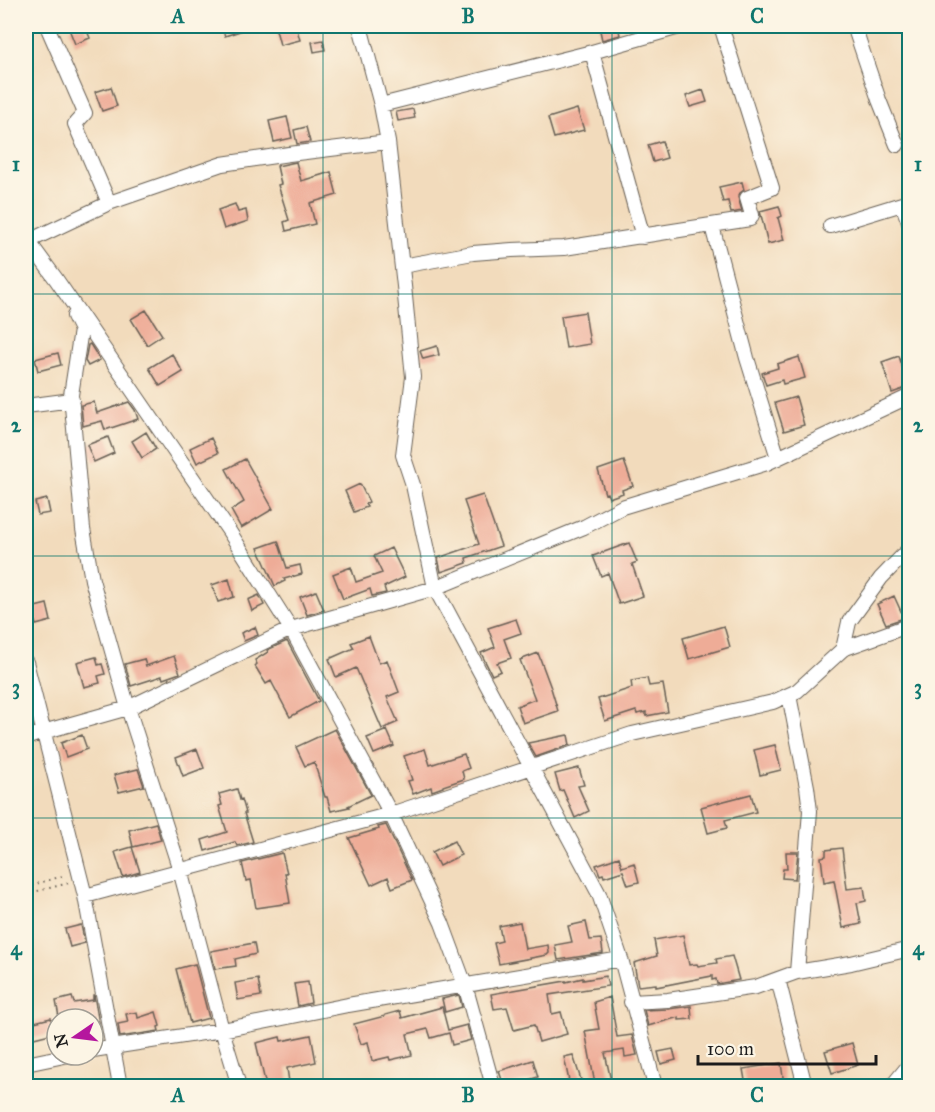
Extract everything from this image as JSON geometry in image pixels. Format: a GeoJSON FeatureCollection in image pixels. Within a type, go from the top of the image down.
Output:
{"type":"FeatureCollection","features":[{"type":"Feature","properties":{"kind":"street"},"geometry":{"type":"LineString","coordinates":[[47,26],[85,113],[75,124],[109,203]]}},
{"type":"Feature","properties":{"kind":"street"},"geometry":{"type":"LineString","coordinates":[[360,26],[381,105],[388,142],[402,266],[413,377],[403,455],[413,485],[435,588],[599,894],[621,959],[655,1086]]}},
{"type":"Feature","properties":{"kind":"street"},"geometry":{"type":"LineString","coordinates":[[381,105],[592,52],[683,26]]}},
{"type":"Feature","properties":{"kind":"street"},"geometry":{"type":"LineString","coordinates":[[402,266],[473,254],[564,248],[750,219],[752,215],[747,198],[772,188],[721,26]]}},
{"type":"Feature","properties":{"kind":"street"},"geometry":{"type":"LineString","coordinates":[[854,26],[897,145]]}},
{"type":"Feature","properties":{"kind":"street"},"geometry":{"type":"LineString","coordinates":[[592,52],[643,237]]}},
{"type":"Feature","properties":{"kind":"street"},"geometry":{"type":"LineString","coordinates":[[388,142],[222,165],[109,203],[27,240],[229,531],[291,629],[391,814],[442,923],[465,985],[493,1086]]}},
{"type":"Feature","properties":{"kind":"street"},"geometry":{"type":"LineString","coordinates":[[830,226],[902,204],[909,225]]}},
{"type":"Feature","properties":{"kind":"street"},"geometry":{"type":"LineString","coordinates":[[712,226],[747,358],[777,458]]}},
{"type":"Feature","properties":{"kind":"street"},"geometry":{"type":"LineString","coordinates":[[56,279],[81,330],[72,400],[83,529],[92,580],[128,708],[180,870],[239,1086]]}},
{"type":"Feature","properties":{"kind":"street"},"geometry":{"type":"LineString","coordinates":[[26,738],[128,708],[291,629],[435,588],[584,527],[622,507],[767,463],[909,396]]}},
{"type":"Feature","properties":{"kind":"street"},"geometry":{"type":"LineString","coordinates":[[26,406],[72,400]]}},
{"type":"Feature","properties":{"kind":"street"},"geometry":{"type":"LineString","coordinates":[[843,649],[849,622],[881,578],[909,548]]}},
{"type":"Feature","properties":{"kind":"street"},"geometry":{"type":"LineString","coordinates":[[85,896],[391,814],[632,734],[773,702],[797,691],[843,649],[909,625]]}},
{"type":"Feature","properties":{"kind":"street"},"geometry":{"type":"LineString","coordinates":[[26,662],[85,896],[120,1086]]}},
{"type":"Feature","properties":{"kind":"street"},"geometry":{"type":"LineString","coordinates":[[789,694],[810,811],[797,972]]}},
{"type":"Feature","properties":{"kind":"street"},"geometry":{"type":"LineString","coordinates":[[631,1002],[668,1000],[756,987],[797,972],[851,963],[909,949]]}},
{"type":"Feature","properties":{"kind":"street"},"geometry":{"type":"LineString","coordinates":[[105,1048],[222,1030],[348,1005],[621,959]]}},
{"type":"Feature","properties":{"kind":"street"},"geometry":{"type":"LineString","coordinates":[[778,979],[805,1086]]}},
{"type":"Feature","properties":{"kind":"street"},"geometry":{"type":"LineString","coordinates":[[26,1064],[45,1060]]}},
{"type":"Feature","properties":{"kind":"street"},"geometry":{"type":"LineString","coordinates":[[892,1086],[909,1064]]}},
{"type":"Feature","properties":{"kind":"path"},"geometry":{"type":"LineString","coordinates":[[26,887],[80,876]]}},
{"type":"Feature","properties":{"kind":"path"},"geometry":{"type":"LineString","coordinates":[[26,894],[80,876]]}},
{"type":"Feature","properties":{"kind":"building"},"geometry":{"type":"Polygon","coordinates":[[[85,26],[90,38],[75,44],[69,29],[85,26]]]}},
{"type":"Feature","properties":{"kind":"building"},"geometry":{"type":"Polygon","coordinates":[[[221,26],[252,26],[252,27],[225,36],[221,26]]]}},
{"type":"Feature","properties":{"kind":"building"},"geometry":{"type":"Polygon","coordinates":[[[275,26],[296,26],[300,40],[280,45],[275,26]]]}},
{"type":"Feature","properties":{"kind":"building"},"geometry":{"type":"Polygon","coordinates":[[[599,26],[618,26],[620,35],[602,40],[599,26]]]}},
{"type":"Feature","properties":{"kind":"building"},"geometry":{"type":"Polygon","coordinates":[[[323,40],[325,50],[314,52],[312,42],[323,40]]]}},
{"type":"Feature","properties":{"kind":"building"},"geometry":{"type":"Polygon","coordinates":[[[111,87],[117,106],[102,111],[95,92],[111,87]]]}},
{"type":"Feature","properties":{"kind":"building"},"geometry":{"type":"Polygon","coordinates":[[[703,90],[707,102],[690,107],[686,96],[703,90]]]}},
{"type":"Feature","properties":{"kind":"building"},"geometry":{"type":"Polygon","coordinates":[[[413,109],[415,118],[398,121],[396,112],[413,109]]]}},
{"type":"Feature","properties":{"kind":"building"},"geometry":{"type":"Polygon","coordinates":[[[577,109],[584,130],[554,138],[548,118],[577,109]]]}},
{"type":"Feature","properties":{"kind":"building"},"geometry":{"type":"Polygon","coordinates":[[[287,117],[292,138],[274,142],[269,121],[287,117]]]}},
{"type":"Feature","properties":{"kind":"building"},"geometry":{"type":"Polygon","coordinates":[[[306,127],[310,142],[297,144],[294,130],[306,127]]]}},
{"type":"Feature","properties":{"kind":"building"},"geometry":{"type":"Polygon","coordinates":[[[662,141],[667,158],[653,162],[648,145],[662,141]]]}},
{"type":"Feature","properties":{"kind":"building"},"geometry":{"type":"Polygon","coordinates":[[[296,162],[301,181],[331,172],[337,195],[310,203],[315,224],[286,231],[284,222],[289,220],[278,185],[281,184],[277,166],[296,162]]]}},
{"type":"Feature","properties":{"kind":"building"},"geometry":{"type":"Polygon","coordinates":[[[742,182],[744,190],[738,197],[742,211],[731,213],[728,201],[723,202],[719,187],[742,182]]]}},
{"type":"Feature","properties":{"kind":"building"},"geometry":{"type":"Polygon","coordinates":[[[235,204],[238,212],[246,210],[248,221],[224,229],[218,210],[235,204]]]}},
{"type":"Feature","properties":{"kind":"building"},"geometry":{"type":"Polygon","coordinates":[[[779,206],[782,216],[778,218],[784,240],[768,244],[760,211],[779,206]]]}},
{"type":"Feature","properties":{"kind":"building"},"geometry":{"type":"Polygon","coordinates":[[[146,310],[162,335],[147,345],[131,319],[146,310]]]}},
{"type":"Feature","properties":{"kind":"building"},"geometry":{"type":"Polygon","coordinates":[[[585,312],[590,344],[566,348],[561,316],[585,312]]]}},
{"type":"Feature","properties":{"kind":"building"},"geometry":{"type":"Polygon","coordinates":[[[90,344],[100,360],[88,366],[85,361],[90,344]]]}},
{"type":"Feature","properties":{"kind":"building"},"geometry":{"type":"Polygon","coordinates":[[[437,346],[439,355],[423,359],[420,351],[437,346]]]}},
{"type":"Feature","properties":{"kind":"building"},"geometry":{"type":"Polygon","coordinates":[[[58,353],[61,365],[38,371],[35,359],[58,353]]]}},
{"type":"Feature","properties":{"kind":"building"},"geometry":{"type":"Polygon","coordinates":[[[172,354],[183,372],[160,386],[149,368],[172,354]]]}},
{"type":"Feature","properties":{"kind":"building"},"geometry":{"type":"Polygon","coordinates":[[[899,356],[903,369],[906,368],[909,387],[892,393],[882,362],[899,356]]]}},
{"type":"Feature","properties":{"kind":"building"},"geometry":{"type":"Polygon","coordinates":[[[799,357],[805,378],[783,384],[782,380],[766,385],[762,373],[778,368],[777,364],[799,357]]]}},
{"type":"Feature","properties":{"kind":"building"},"geometry":{"type":"Polygon","coordinates":[[[796,397],[804,425],[784,431],[775,403],[796,397]]]}},
{"type":"Feature","properties":{"kind":"building"},"geometry":{"type":"Polygon","coordinates":[[[94,402],[97,413],[129,402],[138,419],[105,430],[102,421],[83,426],[81,405],[94,402]]]}},
{"type":"Feature","properties":{"kind":"building"},"geometry":{"type":"Polygon","coordinates":[[[146,432],[156,449],[142,458],[132,441],[146,432]]]}},
{"type":"Feature","properties":{"kind":"building"},"geometry":{"type":"Polygon","coordinates":[[[108,437],[114,453],[94,462],[87,445],[108,437]]]}},
{"type":"Feature","properties":{"kind":"building"},"geometry":{"type":"Polygon","coordinates":[[[211,438],[218,453],[197,463],[190,448],[211,438]]]}},
{"type":"Feature","properties":{"kind":"building"},"geometry":{"type":"Polygon","coordinates":[[[245,459],[273,509],[241,528],[231,510],[244,502],[226,469],[245,459]]]}},
{"type":"Feature","properties":{"kind":"building"},"geometry":{"type":"Polygon","coordinates":[[[624,461],[633,486],[609,498],[607,493],[605,494],[598,470],[624,461]]]}},
{"type":"Feature","properties":{"kind":"building"},"geometry":{"type":"Polygon","coordinates":[[[360,484],[369,502],[365,504],[367,507],[354,512],[345,491],[360,484]]]}},
{"type":"Feature","properties":{"kind":"building"},"geometry":{"type":"Polygon","coordinates":[[[483,495],[501,546],[466,558],[467,563],[441,572],[438,558],[479,544],[464,501],[483,495]]]}},
{"type":"Feature","properties":{"kind":"building"},"geometry":{"type":"Polygon","coordinates":[[[47,499],[50,513],[38,515],[35,502],[47,499]]]}},
{"type":"Feature","properties":{"kind":"building"},"geometry":{"type":"Polygon","coordinates":[[[278,541],[287,568],[300,565],[302,574],[284,579],[285,581],[275,586],[258,548],[278,541]]]}},
{"type":"Feature","properties":{"kind":"building"},"geometry":{"type":"Polygon","coordinates":[[[629,543],[637,562],[632,564],[643,596],[619,604],[608,573],[601,576],[593,556],[629,543]]]}},
{"type":"Feature","properties":{"kind":"building"},"geometry":{"type":"Polygon","coordinates":[[[391,548],[405,577],[384,587],[386,593],[372,596],[370,589],[343,599],[333,574],[351,567],[356,582],[382,573],[374,556],[391,548]]]}},
{"type":"Feature","properties":{"kind":"building"},"geometry":{"type":"Polygon","coordinates":[[[229,579],[234,597],[218,602],[212,585],[229,579]]]}},
{"type":"Feature","properties":{"kind":"building"},"geometry":{"type":"Polygon","coordinates":[[[316,591],[324,610],[307,615],[300,597],[316,591]]]}},
{"type":"Feature","properties":{"kind":"building"},"geometry":{"type":"Polygon","coordinates":[[[259,595],[264,605],[252,611],[248,600],[259,595]]]}},
{"type":"Feature","properties":{"kind":"building"},"geometry":{"type":"Polygon","coordinates":[[[894,596],[904,618],[886,624],[877,604],[894,596]]]}},
{"type":"Feature","properties":{"kind":"building"},"geometry":{"type":"Polygon","coordinates":[[[47,604],[51,621],[36,625],[31,608],[47,604]]]}},
{"type":"Feature","properties":{"kind":"building"},"geometry":{"type":"Polygon","coordinates":[[[516,619],[521,633],[504,639],[511,658],[497,663],[501,671],[492,675],[481,653],[495,647],[488,628],[516,619]]]}},
{"type":"Feature","properties":{"kind":"building"},"geometry":{"type":"Polygon","coordinates":[[[724,626],[730,647],[689,659],[683,638],[724,626]]]}},
{"type":"Feature","properties":{"kind":"building"},"geometry":{"type":"Polygon","coordinates":[[[255,627],[258,635],[244,641],[241,633],[255,627]]]}},
{"type":"Feature","properties":{"kind":"building"},"geometry":{"type":"Polygon","coordinates":[[[369,636],[379,663],[387,660],[399,692],[387,697],[398,722],[382,729],[356,668],[336,677],[329,659],[354,648],[351,643],[369,636]]]}},
{"type":"Feature","properties":{"kind":"building"},"geometry":{"type":"Polygon","coordinates":[[[287,641],[319,701],[290,717],[271,681],[266,684],[255,666],[257,664],[255,660],[268,652],[267,650],[287,641]]]}},
{"type":"Feature","properties":{"kind":"building"},"geometry":{"type":"Polygon","coordinates":[[[538,653],[558,711],[523,723],[517,706],[535,699],[520,660],[538,653]]]}},
{"type":"Feature","properties":{"kind":"building"},"geometry":{"type":"Polygon","coordinates":[[[174,656],[180,673],[131,686],[125,664],[144,659],[146,666],[174,656]]]}},
{"type":"Feature","properties":{"kind":"building"},"geometry":{"type":"Polygon","coordinates":[[[96,657],[98,665],[102,664],[105,674],[98,676],[100,683],[84,687],[77,662],[96,657]]]}},
{"type":"Feature","properties":{"kind":"building"},"geometry":{"type":"Polygon","coordinates":[[[647,678],[649,686],[663,684],[668,712],[646,716],[646,712],[637,714],[636,711],[605,721],[598,699],[632,688],[631,681],[647,678]]]}},
{"type":"Feature","properties":{"kind":"building"},"geometry":{"type":"Polygon","coordinates":[[[335,729],[371,795],[349,807],[331,811],[314,762],[305,766],[296,747],[335,729]]]}},
{"type":"Feature","properties":{"kind":"building"},"geometry":{"type":"Polygon","coordinates":[[[387,730],[394,746],[374,754],[367,738],[387,730]]]}},
{"type":"Feature","properties":{"kind":"building"},"geometry":{"type":"Polygon","coordinates":[[[82,735],[87,749],[66,757],[61,743],[82,735]]]}},
{"type":"Feature","properties":{"kind":"building"},"geometry":{"type":"Polygon","coordinates":[[[568,735],[570,745],[536,757],[528,743],[568,735]]]}},
{"type":"Feature","properties":{"kind":"building"},"geometry":{"type":"Polygon","coordinates":[[[775,745],[781,770],[760,775],[754,750],[775,745]]]}},
{"type":"Feature","properties":{"kind":"building"},"geometry":{"type":"Polygon","coordinates":[[[197,749],[204,768],[183,776],[176,757],[197,749]]]}},
{"type":"Feature","properties":{"kind":"building"},"geometry":{"type":"Polygon","coordinates":[[[425,749],[430,765],[464,754],[469,768],[462,771],[464,779],[432,791],[431,787],[413,794],[408,781],[412,780],[404,756],[425,749]]]}},
{"type":"Feature","properties":{"kind":"building"},"geometry":{"type":"Polygon","coordinates":[[[579,768],[584,785],[578,786],[589,811],[575,818],[563,790],[560,791],[555,774],[579,768]]]}},
{"type":"Feature","properties":{"kind":"building"},"geometry":{"type":"Polygon","coordinates":[[[138,769],[144,786],[119,792],[114,775],[138,769]]]}},
{"type":"Feature","properties":{"kind":"building"},"geometry":{"type":"Polygon","coordinates":[[[237,789],[240,800],[242,799],[253,842],[237,846],[235,842],[205,851],[202,840],[227,832],[219,806],[222,805],[219,794],[237,789]]]}},
{"type":"Feature","properties":{"kind":"building"},"geometry":{"type":"Polygon","coordinates":[[[751,794],[756,812],[725,820],[727,828],[708,833],[701,807],[751,794]]]}},
{"type":"Feature","properties":{"kind":"building"},"geometry":{"type":"Polygon","coordinates":[[[156,823],[161,840],[133,847],[129,830],[156,823]]]}},
{"type":"Feature","properties":{"kind":"building"},"geometry":{"type":"Polygon","coordinates":[[[386,825],[412,880],[392,888],[388,877],[371,885],[349,838],[386,825]]]}},
{"type":"Feature","properties":{"kind":"building"},"geometry":{"type":"Polygon","coordinates":[[[454,841],[461,855],[439,866],[432,852],[454,841]]]}},
{"type":"Feature","properties":{"kind":"building"},"geometry":{"type":"Polygon","coordinates":[[[132,847],[140,872],[123,877],[115,852],[132,847]]]}},
{"type":"Feature","properties":{"kind":"building"},"geometry":{"type":"Polygon","coordinates":[[[842,848],[847,889],[864,887],[866,901],[857,903],[861,924],[843,928],[834,880],[824,882],[821,857],[826,856],[826,850],[842,848]]]}},
{"type":"Feature","properties":{"kind":"building"},"geometry":{"type":"Polygon","coordinates":[[[786,852],[798,852],[795,879],[782,878],[783,869],[787,869],[786,852]]]}},
{"type":"Feature","properties":{"kind":"building"},"geometry":{"type":"Polygon","coordinates":[[[282,853],[290,903],[256,908],[251,880],[246,881],[242,863],[282,853]]]}},
{"type":"Feature","properties":{"kind":"building"},"geometry":{"type":"Polygon","coordinates":[[[619,857],[622,867],[634,863],[639,882],[628,885],[623,871],[604,877],[603,874],[600,875],[596,865],[619,857]]]}},
{"type":"Feature","properties":{"kind":"building"},"geometry":{"type":"Polygon","coordinates":[[[520,922],[525,949],[548,945],[549,953],[499,964],[494,943],[502,941],[499,926],[520,922]]]}},
{"type":"Feature","properties":{"kind":"building"},"geometry":{"type":"Polygon","coordinates":[[[586,922],[590,940],[601,939],[603,953],[558,960],[555,945],[572,942],[568,926],[586,922]]]}},
{"type":"Feature","properties":{"kind":"building"},"geometry":{"type":"Polygon","coordinates":[[[81,925],[85,943],[70,947],[65,929],[81,925]]]}},
{"type":"Feature","properties":{"kind":"building"},"geometry":{"type":"Polygon","coordinates":[[[683,935],[689,965],[717,963],[716,959],[732,956],[739,980],[717,984],[716,979],[712,980],[712,976],[656,987],[656,984],[638,986],[634,963],[657,956],[654,940],[683,935]]]}},
{"type":"Feature","properties":{"kind":"building"},"geometry":{"type":"Polygon","coordinates":[[[254,943],[256,954],[235,959],[236,966],[215,969],[211,951],[254,943]]]}},
{"type":"Feature","properties":{"kind":"building"},"geometry":{"type":"Polygon","coordinates":[[[195,964],[209,1018],[190,1023],[176,969],[195,964]]]}},
{"type":"Feature","properties":{"kind":"building"},"geometry":{"type":"Polygon","coordinates":[[[606,976],[608,986],[549,995],[552,1014],[561,1012],[567,1034],[539,1042],[534,1025],[514,1030],[507,1007],[494,1009],[491,994],[606,976]]]}},
{"type":"Feature","properties":{"kind":"building"},"geometry":{"type":"Polygon","coordinates":[[[258,979],[261,996],[238,1000],[235,983],[258,979]]]}},
{"type":"Feature","properties":{"kind":"building"},"geometry":{"type":"Polygon","coordinates":[[[308,982],[311,1003],[298,1006],[294,984],[308,982]]]}},
{"type":"Feature","properties":{"kind":"building"},"geometry":{"type":"Polygon","coordinates":[[[94,995],[96,1007],[57,1007],[56,1001],[72,997],[74,1003],[93,1000],[94,995]]]}},
{"type":"Feature","properties":{"kind":"building"},"geometry":{"type":"Polygon","coordinates":[[[459,995],[462,1007],[445,1012],[442,999],[459,995]]]}},
{"type":"Feature","properties":{"kind":"building"},"geometry":{"type":"Polygon","coordinates":[[[610,997],[617,1037],[632,1035],[637,1055],[625,1057],[624,1050],[605,1053],[611,1081],[595,1084],[585,1031],[599,1029],[594,1002],[610,997]]]}},
{"type":"Feature","properties":{"kind":"building"},"geometry":{"type":"Polygon","coordinates":[[[691,1006],[692,1019],[679,1020],[679,1017],[648,1026],[644,1010],[691,1006]]]}},
{"type":"Feature","properties":{"kind":"building"},"geometry":{"type":"Polygon","coordinates":[[[442,1007],[448,1030],[467,1025],[471,1040],[452,1045],[449,1033],[431,1038],[428,1029],[407,1034],[412,1055],[372,1061],[368,1042],[361,1044],[354,1024],[400,1011],[402,1018],[442,1007]]]}},
{"type":"Feature","properties":{"kind":"building"},"geometry":{"type":"Polygon","coordinates":[[[137,1012],[138,1018],[156,1012],[159,1031],[120,1037],[118,1024],[128,1022],[126,1014],[137,1012]]]}},
{"type":"Feature","properties":{"kind":"building"},"geometry":{"type":"Polygon","coordinates":[[[45,1019],[45,1035],[26,1040],[26,1024],[45,1019]]]}},
{"type":"Feature","properties":{"kind":"building"},"geometry":{"type":"Polygon","coordinates":[[[311,1035],[316,1062],[287,1068],[289,1082],[266,1086],[256,1043],[280,1037],[281,1041],[311,1035]]]}},
{"type":"Feature","properties":{"kind":"building"},"geometry":{"type":"Polygon","coordinates":[[[852,1043],[858,1065],[832,1073],[825,1051],[852,1043]]]}},
{"type":"Feature","properties":{"kind":"building"},"geometry":{"type":"Polygon","coordinates":[[[673,1049],[676,1060],[661,1064],[658,1052],[673,1049]]]}},
{"type":"Feature","properties":{"kind":"building"},"geometry":{"type":"Polygon","coordinates":[[[573,1055],[583,1086],[570,1086],[564,1057],[573,1055]]]}},
{"type":"Feature","properties":{"kind":"building"},"geometry":{"type":"Polygon","coordinates":[[[533,1060],[538,1077],[504,1086],[499,1071],[533,1060]]]}},
{"type":"Feature","properties":{"kind":"building"},"geometry":{"type":"Polygon","coordinates":[[[781,1063],[784,1084],[746,1086],[743,1069],[781,1063]]]}}]}
